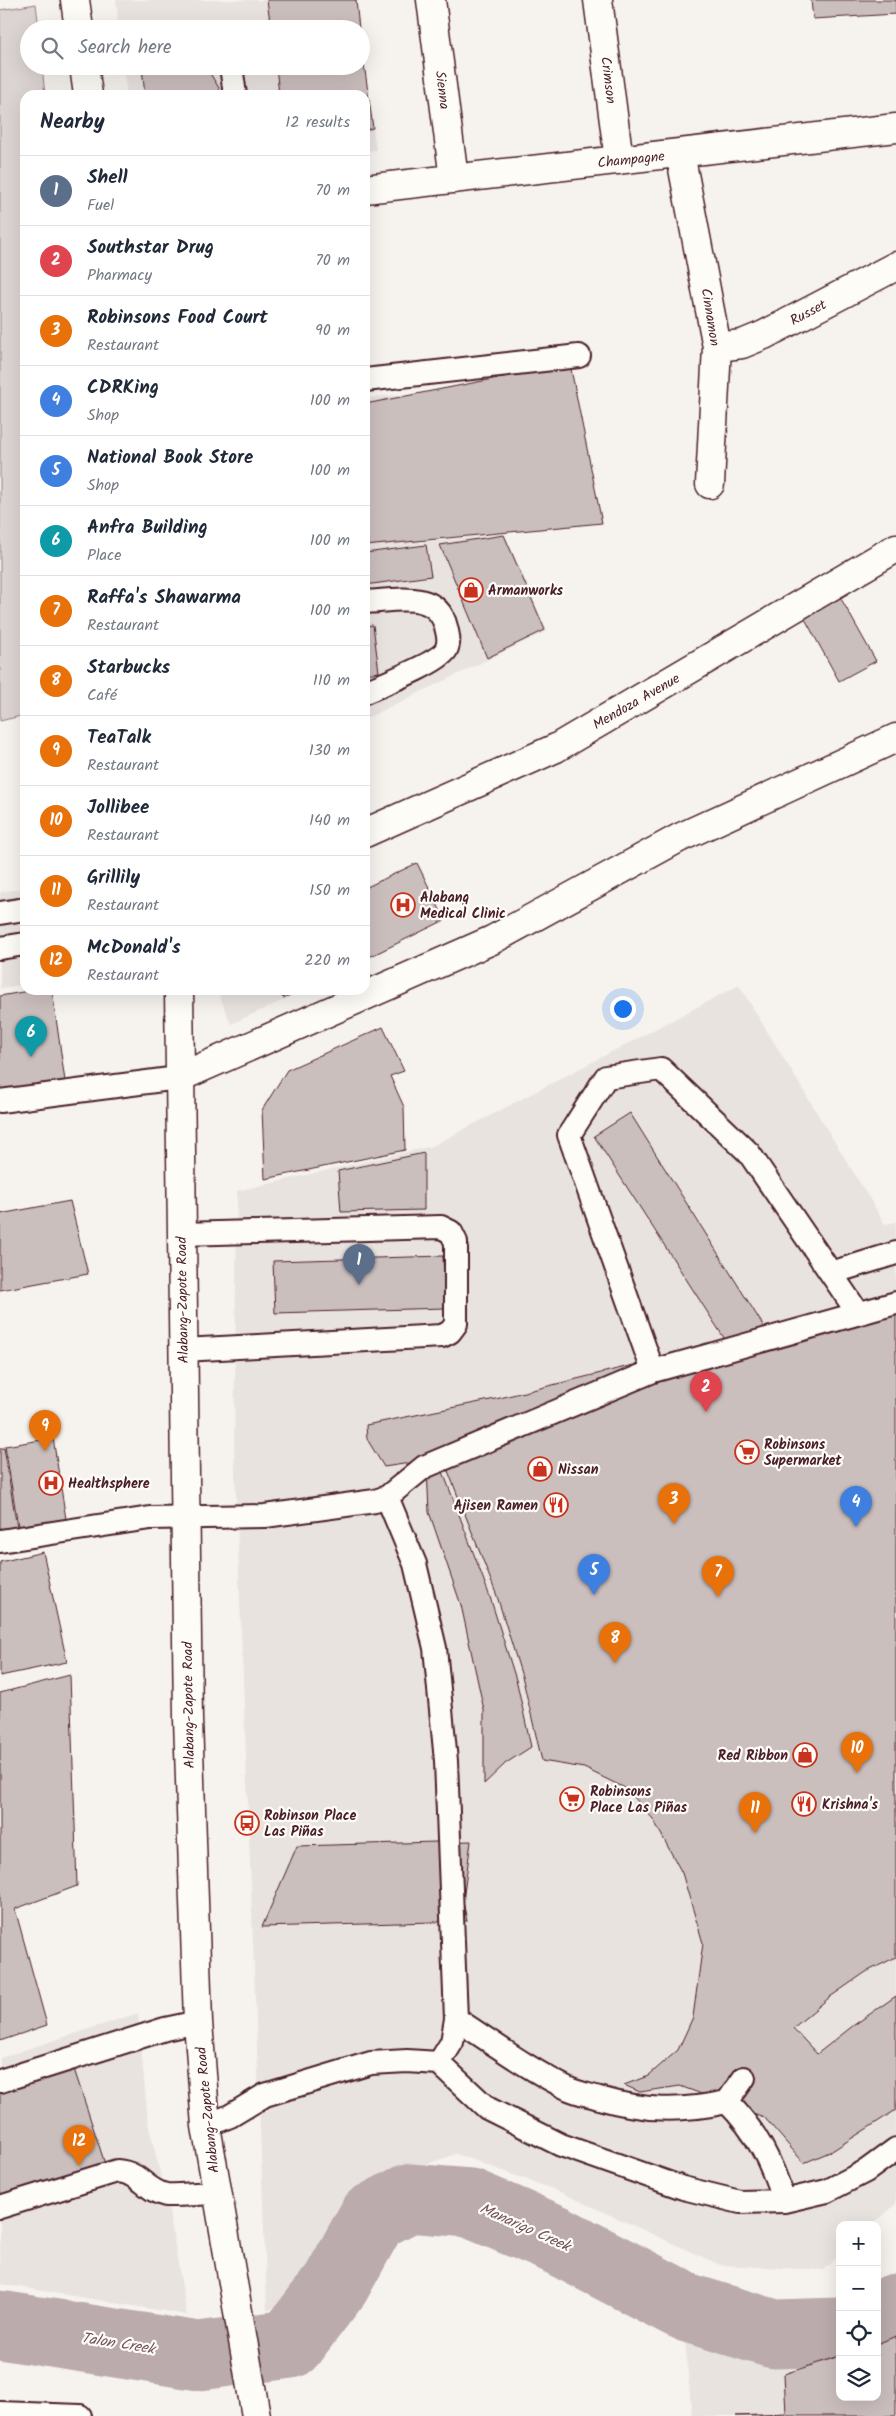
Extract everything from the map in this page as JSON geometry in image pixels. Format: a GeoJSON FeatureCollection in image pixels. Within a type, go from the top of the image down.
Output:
{"type":"FeatureCollection","features":[{"type":"Feature","properties":{"kind":"main road"},"geometry":{"type":"LineString","coordinates":[[75,0],[78,20]]}},
{"type":"Feature","properties":{"kind":"main road","name":"Sienna"},"geometry":{"type":"LineString","coordinates":[[432,0],[454,179]]}},
{"type":"Feature","properties":{"kind":"main road","name":"Crimson"},"geometry":{"type":"LineString","coordinates":[[598,0],[619,160]]}},
{"type":"Feature","properties":{"kind":"main road"},"geometry":{"type":"LineString","coordinates":[[85,75],[87,90]]}},
{"type":"Feature","properties":{"kind":"main road","name":"Champagne"},"geometry":{"type":"LineString","coordinates":[[370,188],[896,128]]}},
{"type":"Feature","properties":{"kind":"main road","name":"Cinnamon"},"geometry":{"type":"LineString","coordinates":[[680,153],[717,347],[710,484]]}},
{"type":"Feature","properties":{"kind":"main road","name":"Russet"},"geometry":{"type":"LineString","coordinates":[[717,347],[742,344],[764,335],[896,266]]}},
{"type":"Feature","properties":{"kind":"main road","name":"Mendoza Avenue"},"geometry":{"type":"LineString","coordinates":[[370,831],[556,748],[896,548]]}},
{"type":"Feature","properties":{"kind":"main road"},"geometry":{"type":"LineString","coordinates":[[370,994],[492,940],[679,838],[896,738]]}},
{"type":"Feature","properties":{"kind":"main road","name":"Alabang-Zapote Road"},"geometry":{"type":"LineString","coordinates":[[178,995],[188,1719],[198,2022],[206,2126],[256,2416]]}},
{"type":"Feature","properties":{"kind":"main road"},"geometry":{"type":"LineString","coordinates":[[178,1078],[367,995]]}},
{"type":"Feature","properties":{"kind":"lane"},"geometry":{"type":"LineString","coordinates":[[232,75],[234,90]]}},
{"type":"Feature","properties":{"kind":"lane"},"geometry":{"type":"LineString","coordinates":[[370,379],[579,356]]}},
{"type":"Feature","properties":{"kind":"lane"},"geometry":{"type":"LineString","coordinates":[[370,602],[417,600],[432,605],[443,614],[449,638],[445,651],[427,664],[370,690]]}},
{"type":"Feature","properties":{"kind":"lane"},"geometry":{"type":"LineString","coordinates":[[0,913],[20,910]]}},
{"type":"Feature","properties":{"kind":"lane"},"geometry":{"type":"LineString","coordinates":[[0,948],[20,945]]}},
{"type":"Feature","properties":{"kind":"lane"},"geometry":{"type":"LineString","coordinates":[[653,1371],[569,1134],[606,1077],[660,1069],[749,1153],[858,1313]]}},
{"type":"Feature","properties":{"kind":"lane"},"geometry":{"type":"LineString","coordinates":[[0,1101],[178,1078]]}},
{"type":"Feature","properties":{"kind":"lane"},"geometry":{"type":"LineString","coordinates":[[182,1234],[442,1227],[451,1232],[456,1242],[456,1324],[450,1332],[442,1336],[183,1350]]}},
{"type":"Feature","properties":{"kind":"lane"},"geometry":{"type":"LineString","coordinates":[[831,1273],[896,1253]]}},
{"type":"Feature","properties":{"kind":"lane"},"geometry":{"type":"LineString","coordinates":[[0,1541],[150,1518],[186,1519],[266,1516],[375,1501],[387,1497],[424,1467],[653,1371],[896,1304]]}},
{"type":"Feature","properties":{"kind":"lane"},"geometry":{"type":"LineString","coordinates":[[387,1497],[415,1564],[435,1648],[446,1761],[456,2019],[452,2042],[439,2063]]}},
{"type":"Feature","properties":{"kind":"lane"},"geometry":{"type":"LineString","coordinates":[[456,2019],[518,2060],[571,2090],[623,2105],[665,2110],[699,2108],[727,2102],[744,2078]]}},
{"type":"Feature","properties":{"kind":"lane"},"geometry":{"type":"LineString","coordinates":[[0,2081],[165,2029],[198,2022]]}},
{"type":"Feature","properties":{"kind":"lane"},"geometry":{"type":"LineString","coordinates":[[206,2126],[230,2116],[265,2096],[371,2063],[407,2060],[439,2063],[487,2108],[561,2145],[683,2188],[740,2202],[784,2201],[827,2191],[866,2171],[896,2150]]}},
{"type":"Feature","properties":{"kind":"lane"},"geometry":{"type":"LineString","coordinates":[[727,2102],[742,2117],[759,2141],[773,2166],[784,2201]]}},
{"type":"Feature","properties":{"kind":"lane"},"geometry":{"type":"LineString","coordinates":[[0,2207],[117,2171],[131,2172],[154,2190],[168,2196],[217,2193]]}},
{"type":"Feature","properties":{"kind":"lane"},"geometry":{"type":"LineString","coordinates":[[0,2413],[80,2416]]}},
{"type":"Feature","properties":{"kind":"shaded area"},"geometry":{"type":"Polygon","coordinates":[[[116,0],[356,0],[358,20],[118,20],[116,0]]]}},
{"type":"Feature","properties":{"kind":"shaded area"},"geometry":{"type":"Polygon","coordinates":[[[36,4],[38,20],[20,20],[20,75],[43,75],[44,90],[20,90],[20,716],[0,721],[0,10],[36,4]]]}},
{"type":"Feature","properties":{"kind":"shaded area"},"geometry":{"type":"Polygon","coordinates":[[[124,75],[366,75],[368,90],[126,90],[124,75]]]}},
{"type":"Feature","properties":{"kind":"shaded area"},"geometry":{"type":"Polygon","coordinates":[[[370,107],[376,150],[370,151],[370,107]]]}},
{"type":"Feature","properties":{"kind":"shaded area"},"geometry":{"type":"Polygon","coordinates":[[[404,394],[420,542],[505,534],[547,631],[370,717],[370,397],[404,394]]]}},
{"type":"Feature","properties":{"kind":"shaded area"},"geometry":{"type":"Polygon","coordinates":[[[20,889],[20,985],[0,989],[0,892],[20,889]]]}},
{"type":"Feature","properties":{"kind":"shaded area","name":"Robinsons Place Las Piñas"},"geometry":{"type":"Polygon","coordinates":[[[739,985],[885,1224],[896,1222],[896,2204],[877,2221],[836,2221],[836,2259],[823,2270],[720,2265],[555,2190],[456,2154],[373,2183],[336,2224],[292,2298],[267,2311],[234,1445],[237,1191],[432,1146],[739,985]]]}},
{"type":"Feature","properties":{"kind":"shaded area"},"geometry":{"type":"Polygon","coordinates":[[[219,995],[295,995],[231,1024],[219,995]]]}},
{"type":"Feature","properties":{"kind":"shaded area"},"geometry":{"type":"Polygon","coordinates":[[[138,2013],[148,2122],[169,2211],[187,2315],[0,2284],[0,2058],[138,2013]]]}},
{"type":"Feature","properties":{"kind":"shaded area"},"geometry":{"type":"Polygon","coordinates":[[[896,2324],[896,2416],[692,2416],[684,2332],[800,2355],[836,2343],[836,2401],[881,2401],[881,2329],[896,2324]]]}},
{"type":"Feature","properties":{"kind":"building"},"geometry":{"type":"Polygon","coordinates":[[[267,0],[356,0],[358,20],[270,20],[267,0]]]}},
{"type":"Feature","properties":{"kind":"building"},"geometry":{"type":"Polygon","coordinates":[[[811,0],[896,0],[896,14],[813,19],[811,0]]]}},
{"type":"Feature","properties":{"kind":"building"},"geometry":{"type":"Polygon","coordinates":[[[143,75],[211,75],[219,90],[144,90],[143,75]]]}},
{"type":"Feature","properties":{"kind":"building"},"geometry":{"type":"Polygon","coordinates":[[[277,75],[366,75],[368,90],[278,90],[277,75]]]}},
{"type":"Feature","properties":{"kind":"building"},"geometry":{"type":"Polygon","coordinates":[[[370,106],[373,128],[370,129],[370,106]]]}},
{"type":"Feature","properties":{"kind":"building"},"geometry":{"type":"Polygon","coordinates":[[[570,364],[602,523],[370,546],[370,403],[570,364]]]}},
{"type":"Feature","properties":{"kind":"building"},"geometry":{"type":"Polygon","coordinates":[[[504,535],[545,630],[487,658],[440,545],[504,535]]]}},
{"type":"Feature","properties":{"kind":"building"},"geometry":{"type":"Polygon","coordinates":[[[426,545],[431,576],[370,584],[370,552],[426,545]]]}},
{"type":"Feature","properties":{"kind":"building"},"geometry":{"type":"Polygon","coordinates":[[[835,588],[876,661],[839,681],[799,608],[835,588]]]}},
{"type":"Feature","properties":{"kind":"building"},"geometry":{"type":"Polygon","coordinates":[[[370,625],[373,625],[379,672],[370,673],[370,625]]]}},
{"type":"Feature","properties":{"kind":"building","name":"Alabang Medical Clinic"},"geometry":{"type":"Polygon","coordinates":[[[417,863],[445,920],[370,957],[370,886],[417,863]]]}},
{"type":"Feature","properties":{"kind":"building"},"geometry":{"type":"Polygon","coordinates":[[[20,992],[20,995],[53,995],[65,1081],[0,1091],[0,996],[20,992]]]}},
{"type":"Feature","properties":{"kind":"building"},"geometry":{"type":"Polygon","coordinates":[[[383,1027],[404,1071],[390,1076],[404,1107],[405,1150],[265,1179],[262,1110],[287,1070],[383,1027]]]}},
{"type":"Feature","properties":{"kind":"building"},"geometry":{"type":"Polygon","coordinates":[[[630,1113],[766,1330],[726,1341],[594,1136],[630,1113]]]}},
{"type":"Feature","properties":{"kind":"building"},"geometry":{"type":"Polygon","coordinates":[[[424,1153],[424,1210],[341,1212],[338,1171],[424,1153]]]}},
{"type":"Feature","properties":{"kind":"building"},"geometry":{"type":"Polygon","coordinates":[[[70,1201],[88,1274],[0,1290],[0,1214],[70,1201]]]}},
{"type":"Feature","properties":{"kind":"building"},"geometry":{"type":"Polygon","coordinates":[[[443,1256],[445,1308],[275,1313],[273,1261],[443,1256]]]}},
{"type":"Feature","properties":{"kind":"building"},"geometry":{"type":"Polygon","coordinates":[[[896,1300],[896,1957],[866,1972],[830,1997],[793,2028],[817,2054],[896,1996],[896,2110],[832,2151],[804,2163],[764,2117],[680,2086],[640,2092],[624,2085],[648,2076],[678,2050],[693,2017],[703,1943],[682,1873],[653,1819],[627,1789],[584,1768],[542,1761],[523,1680],[497,1596],[443,1458],[384,1467],[367,1439],[366,1425],[500,1398],[896,1300]]]}},
{"type":"Feature","properties":{"kind":"building"},"geometry":{"type":"Polygon","coordinates":[[[53,1438],[66,1519],[18,1526],[5,1446],[53,1438]]]}},
{"type":"Feature","properties":{"kind":"building"},"geometry":{"type":"Polygon","coordinates":[[[4,1448],[17,1528],[0,1530],[0,1449],[4,1448]]]}},
{"type":"Feature","properties":{"kind":"building"},"geometry":{"type":"Polygon","coordinates":[[[440,1464],[490,1597],[517,1683],[531,1747],[506,1763],[484,1784],[484,1710],[461,1605],[429,1512],[427,1468],[440,1464]]]}},
{"type":"Feature","properties":{"kind":"building"},"geometry":{"type":"Polygon","coordinates":[[[43,1552],[67,1662],[0,1676],[0,1562],[43,1552]]]}},
{"type":"Feature","properties":{"kind":"building"},"geometry":{"type":"Polygon","coordinates":[[[70,1675],[77,1886],[15,1909],[47,2025],[0,2041],[0,1693],[70,1675]]]}},
{"type":"Feature","properties":{"kind":"building"},"geometry":{"type":"Polygon","coordinates":[[[471,1841],[463,1901],[467,1921],[262,1927],[297,1846],[471,1841]]]}},
{"type":"Feature","properties":{"kind":"building"},"geometry":{"type":"Polygon","coordinates":[[[73,2066],[106,2167],[63,2181],[61,2176],[0,2196],[0,2089],[73,2066]]]}},
{"type":"Feature","properties":{"kind":"building"},"geometry":{"type":"Polygon","coordinates":[[[896,2336],[896,2416],[736,2416],[786,2414],[784,2374],[836,2357],[836,2401],[881,2401],[881,2342],[896,2336]]]}},
{"type":"Feature","properties":{"kind":"waterway","name":"Manarigo Creek"},"geometry":{"type":"LineString","coordinates":[[0,2325],[199,2356],[290,2344],[336,2284],[373,2217],[409,2198],[470,2203],[555,2239],[688,2308],[774,2334],[836,2332]]}},
{"type":"Feature","properties":{"kind":"waterway","name":"Manarigo Creek"},"geometry":{"type":"LineString","coordinates":[[881,2315],[896,2308]]}},
{"type":"Feature","properties":{"kind":"place","name":"Armanworks"},"geometry":{"type":"Point","coordinates":[471,590]}},
{"type":"Feature","properties":{"kind":"place","name":"Alabang Medical Clinic"},"geometry":{"type":"Point","coordinates":[403,905]}},
{"type":"Feature","properties":{"kind":"place","name":"Anfra Building"},"geometry":{"type":"Point","coordinates":[31,1057]}},
{"type":"Feature","properties":{"kind":"place","name":"Shell"},"geometry":{"type":"Point","coordinates":[359,1285]}},
{"type":"Feature","properties":{"kind":"place","name":"Southstar Drug"},"geometry":{"type":"Point","coordinates":[706,1412]}},
{"type":"Feature","properties":{"kind":"place","name":"TeaTalk"},"geometry":{"type":"Point","coordinates":[45,1451]}},
{"type":"Feature","properties":{"kind":"place","name":"Robinsons Supermarket"},"geometry":{"type":"Point","coordinates":[747,1452]}},
{"type":"Feature","properties":{"kind":"place","name":"Nissan"},"geometry":{"type":"Point","coordinates":[540,1469]}},
{"type":"Feature","properties":{"kind":"place","name":"Healthsphere"},"geometry":{"type":"Point","coordinates":[51,1483]}},
{"type":"Feature","properties":{"kind":"place","name":"Ajisen Ramen"},"geometry":{"type":"Point","coordinates":[556,1505]}},
{"type":"Feature","properties":{"kind":"place","name":"Robinsons Food Court"},"geometry":{"type":"Point","coordinates":[674,1524]}},
{"type":"Feature","properties":{"kind":"place","name":"CDRKing"},"geometry":{"type":"Point","coordinates":[856,1527]}},
{"type":"Feature","properties":{"kind":"place","name":"National Book Store"},"geometry":{"type":"Point","coordinates":[594,1595]}},
{"type":"Feature","properties":{"kind":"place","name":"Raffa's Shawarma"},"geometry":{"type":"Point","coordinates":[718,1597]}},
{"type":"Feature","properties":{"kind":"place","name":"Starbucks"},"geometry":{"type":"Point","coordinates":[615,1663]}},
{"type":"Feature","properties":{"kind":"place","name":"Red Ribbon"},"geometry":{"type":"Point","coordinates":[805,1755]}},
{"type":"Feature","properties":{"kind":"place","name":"Jollibee"},"geometry":{"type":"Point","coordinates":[857,1773]}},
{"type":"Feature","properties":{"kind":"place","name":"Robinsons Place Las Piñas"},"geometry":{"type":"Point","coordinates":[572,1799]}},
{"type":"Feature","properties":{"kind":"place","name":"Krishna's"},"geometry":{"type":"Point","coordinates":[804,1804]}},
{"type":"Feature","properties":{"kind":"place","name":"Robinson Place Las Piñas"},"geometry":{"type":"Point","coordinates":[247,1823]}},
{"type":"Feature","properties":{"kind":"place","name":"Grillily"},"geometry":{"type":"Point","coordinates":[755,1833]}},
{"type":"Feature","properties":{"kind":"place","name":"McDonald's"},"geometry":{"type":"Point","coordinates":[79,2166]}},
{"type":"Feature","properties":{"kind":"water label","name":"Talon Creek"},"geometry":{"type":"Point","coordinates":[118,2343]}}]}
